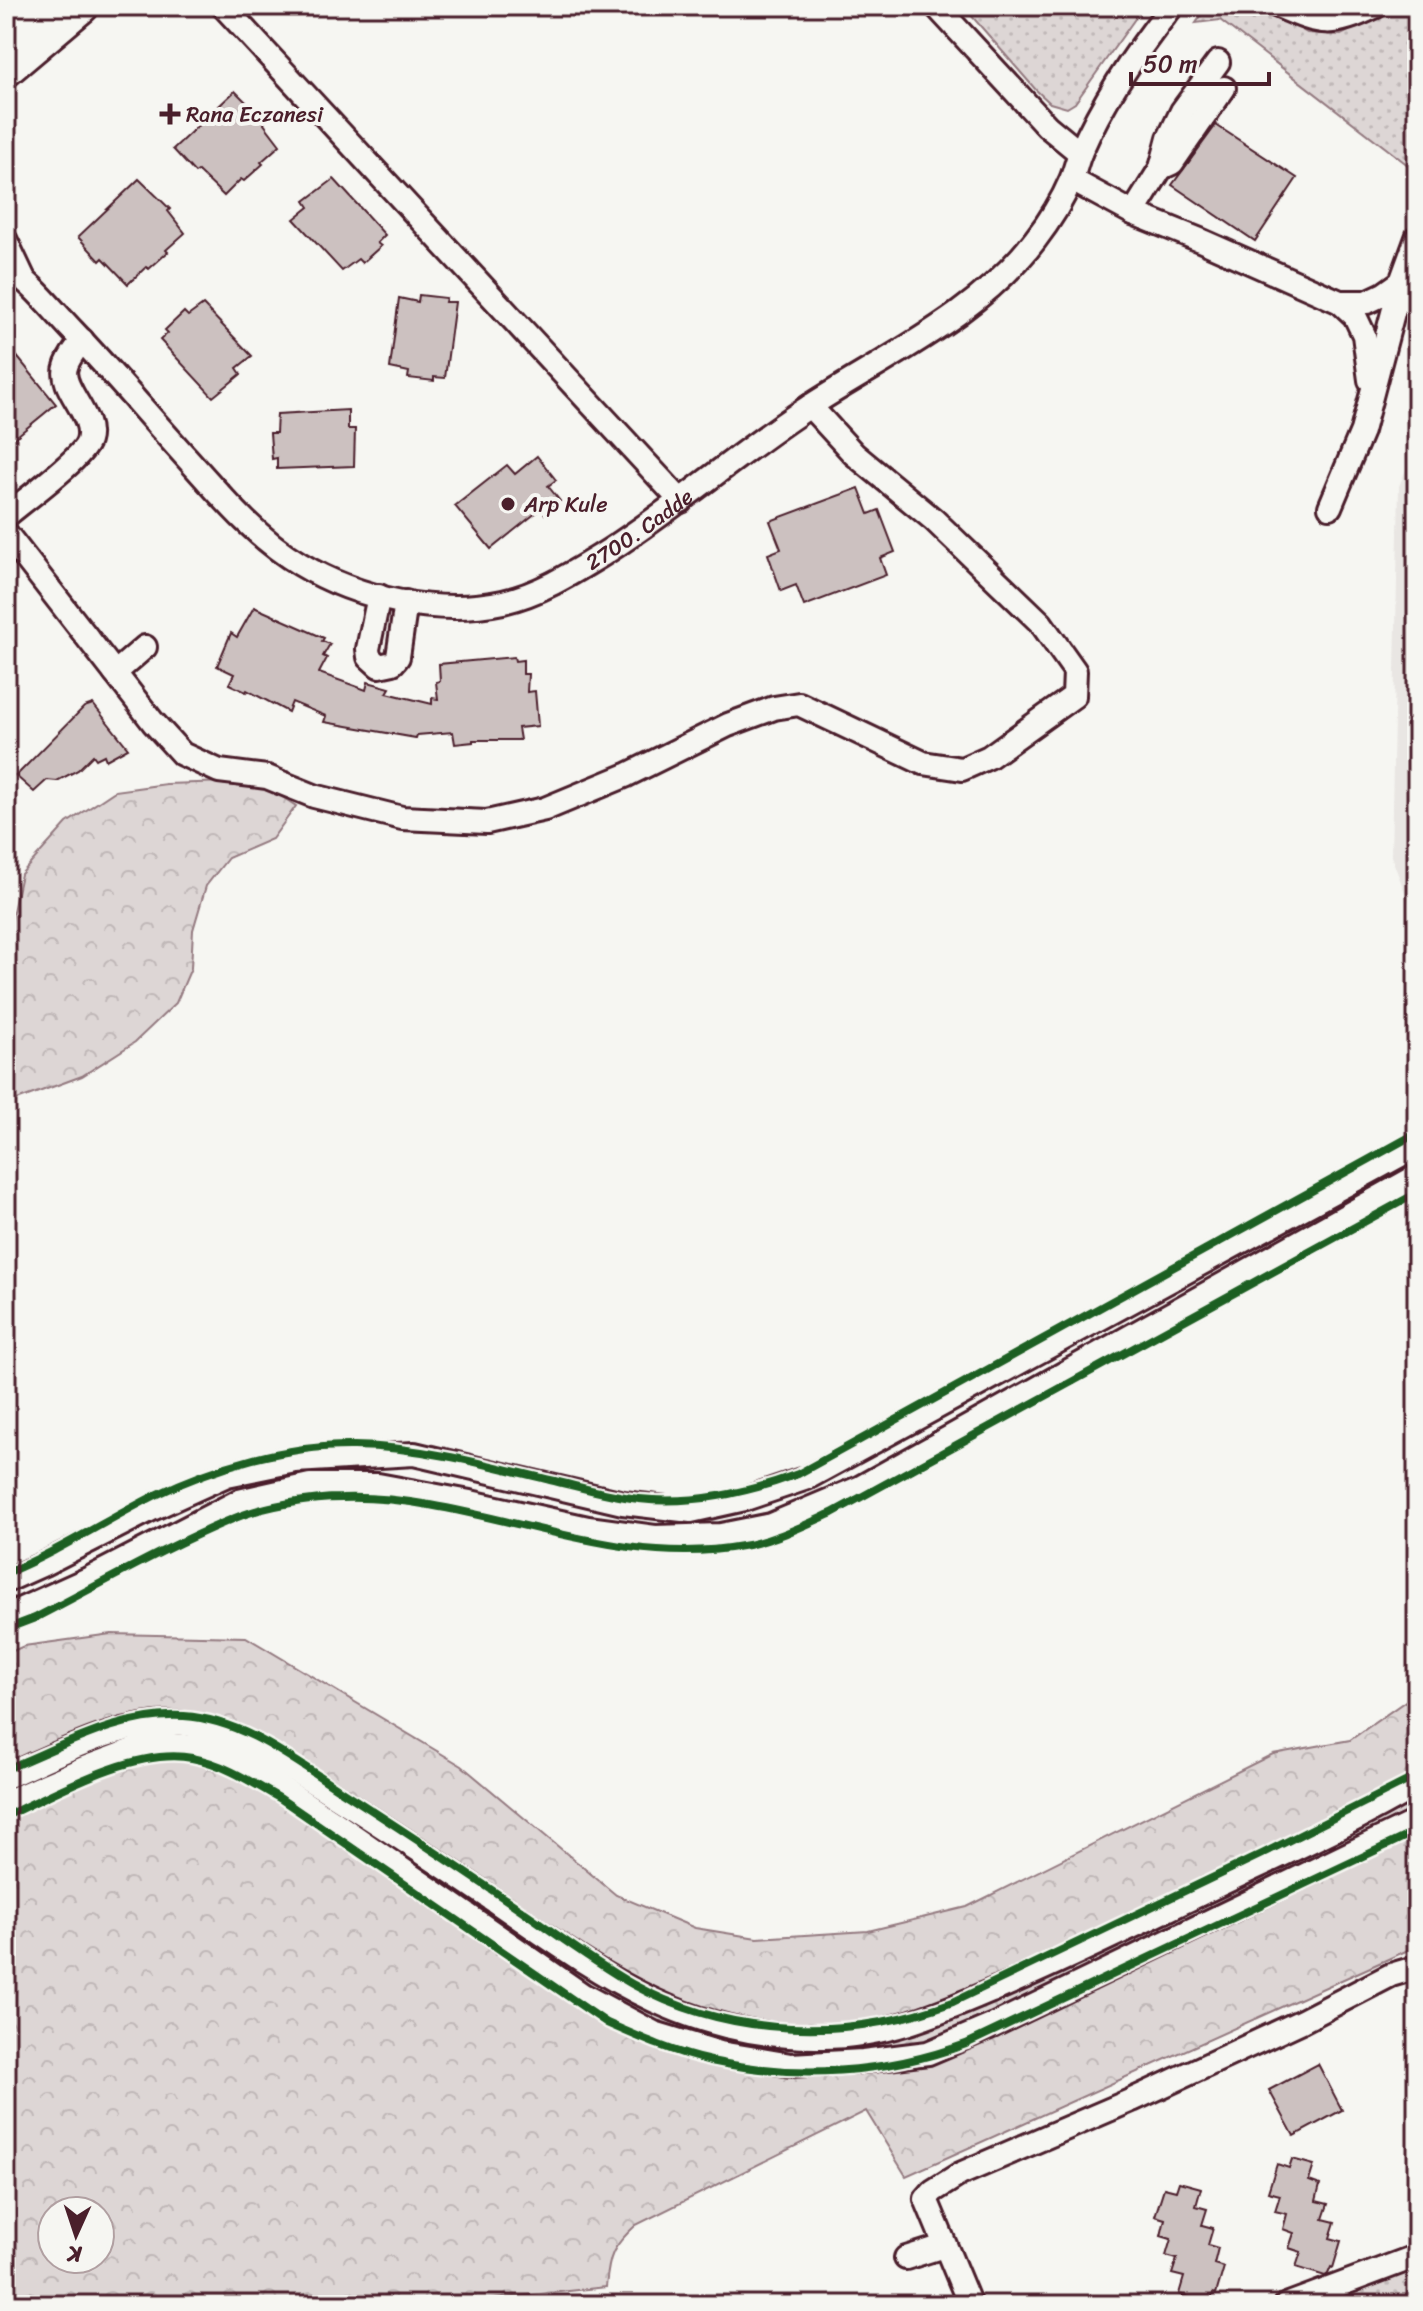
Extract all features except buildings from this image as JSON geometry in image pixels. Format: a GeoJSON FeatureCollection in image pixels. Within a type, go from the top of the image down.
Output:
{"type":"FeatureCollection","features":[{"type":"Feature","properties":{"kind":"highway"},"geometry":{"type":"LineString","coordinates":[[6,31],[37,6]]}},
{"type":"Feature","properties":{"kind":"highway"},"geometry":{"type":"LineString","coordinates":[[6,70],[82,6]]}},
{"type":"Feature","properties":{"kind":"street"},"geometry":{"type":"LineString","coordinates":[[223,6],[681,501]]}},
{"type":"Feature","properties":{"kind":"street"},"geometry":{"type":"LineString","coordinates":[[936,6],[1047,126],[1080,153]]}},
{"type":"Feature","properties":{"kind":"street","name":"2700. Cadde"},"geometry":{"type":"LineString","coordinates":[[6,241],[15,272],[82,340],[217,493],[271,543],[299,564],[335,583],[406,602],[471,605],[504,602],[542,589],[588,564],[681,501],[810,406],[949,319],[999,281],[1054,213],[1072,180],[1080,153],[1115,90],[1172,6]]}},
{"type":"Feature","properties":{"kind":"street"},"geometry":{"type":"LineString","coordinates":[[1278,6],[1321,21],[1344,22],[1376,6]]}},
{"type":"Feature","properties":{"kind":"street"},"geometry":{"type":"LineString","coordinates":[[1133,213],[1161,168],[1169,138],[1182,111],[1218,62]]}},
{"type":"Feature","properties":{"kind":"street"},"geometry":{"type":"LineString","coordinates":[[1161,168],[1172,163],[1224,88]]}},
{"type":"Feature","properties":{"kind":"street"},"geometry":{"type":"LineString","coordinates":[[1072,180],[1133,213],[1340,302],[1355,316],[1364,335],[1370,374],[1368,406]]}},
{"type":"Feature","properties":{"kind":"street"},"geometry":{"type":"LineString","coordinates":[[1330,507],[1362,431],[1401,282],[1417,238]]}},
{"type":"Feature","properties":{"kind":"street"},"geometry":{"type":"LineString","coordinates":[[1340,302],[1367,302],[1401,282]]}},
{"type":"Feature","properties":{"kind":"street"},"geometry":{"type":"LineString","coordinates":[[6,516],[79,455],[88,441],[87,422],[65,379],[66,367],[82,340]]}},
{"type":"Feature","properties":{"kind":"street"},"geometry":{"type":"LineString","coordinates":[[6,533],[182,754],[219,771],[267,777],[314,796],[402,818],[487,822],[545,809],[627,775],[728,725],[774,708],[799,704],[923,763],[962,769],[989,757],[1074,696],[1075,671],[1041,623],[934,520],[854,454],[810,406]]}},
{"type":"Feature","properties":{"kind":"street"},"geometry":{"type":"LineString","coordinates":[[379,596],[368,649],[369,657],[379,666],[393,663],[398,657],[406,602]]}},
{"type":"Feature","properties":{"kind":"street"},"geometry":{"type":"LineString","coordinates":[[115,673],[145,647]]}},
{"type":"Feature","properties":{"kind":"street"},"geometry":{"type":"LineString","coordinates":[[6,1581],[227,1475],[295,1461],[414,1454],[623,1503],[691,1511],[745,1499],[807,1478],[1417,1146]]}},
{"type":"Feature","properties":{"kind":"street"},"geometry":{"type":"LineString","coordinates":[[6,1616],[88,1579],[239,1501],[310,1485],[378,1485],[588,1528],[655,1537],[721,1535],[771,1525],[859,1488],[1417,1176]]}},
{"type":"Feature","properties":{"kind":"street"},"geometry":{"type":"LineString","coordinates":[[6,1777],[86,1742],[154,1724],[183,1724],[211,1729],[284,1764],[403,1838],[634,1993],[696,2020],[754,2033],[824,2037],[864,2034],[919,2022],[1071,1957],[1417,1785]]}},
{"type":"Feature","properties":{"kind":"street"},"geometry":{"type":"LineString","coordinates":[[6,1802],[151,1743],[195,1747],[243,1763],[334,1822],[583,1995],[654,2033],[720,2053],[791,2065],[928,2053],[994,2025],[1417,1821]]}},
{"type":"Feature","properties":{"kind":"street"},"geometry":{"type":"LineString","coordinates":[[970,2305],[926,2199],[933,2191],[960,2174],[1132,2100],[1302,2021],[1391,1975],[1417,1970]]}},
{"type":"Feature","properties":{"kind":"street"},"geometry":{"type":"LineString","coordinates":[[906,2258],[944,2246]]}},
{"type":"Feature","properties":{"kind":"street"},"geometry":{"type":"LineString","coordinates":[[1286,2305],[1416,2260]]}},
{"type":"Feature","properties":{"kind":"shaded area"},"geometry":{"type":"Polygon","coordinates":[[[1417,444],[1417,924],[1391,856],[1399,486],[1417,444]]]}},
{"type":"Feature","properties":{"kind":"green space"},"geometry":{"type":"Polygon","coordinates":[[[963,6],[1144,6],[1075,103],[1067,108],[1050,103],[1036,90],[963,6]]]}},
{"type":"Feature","properties":{"kind":"green space"},"geometry":{"type":"Polygon","coordinates":[[[1208,6],[1262,6],[1307,33],[1341,35],[1387,11],[1417,11],[1417,172],[1220,20],[1196,23],[1208,6]]]}},
{"type":"Feature","properties":{"kind":"green space"},"geometry":{"type":"Polygon","coordinates":[[[258,781],[296,806],[272,839],[228,858],[206,886],[193,930],[191,968],[176,1003],[135,1042],[82,1076],[6,1104],[6,944],[21,874],[67,823],[115,791],[166,784],[258,781]]]}},
{"type":"Feature","properties":{"kind":"green space"},"geometry":{"type":"Polygon","coordinates":[[[111,1634],[246,1637],[462,1766],[616,1895],[695,1928],[757,1938],[868,1931],[967,1907],[1273,1754],[1350,1740],[1417,1693],[1417,1946],[906,2176],[866,2111],[636,2225],[613,2252],[606,2287],[476,2301],[6,2305],[6,1654],[24,1646],[111,1634]]]}},
{"type":"Feature","properties":{"kind":"green space"},"geometry":{"type":"Polygon","coordinates":[[[1401,2271],[1416,2279],[1417,2305],[1317,2305],[1401,2271]]]}},
{"type":"Feature","properties":{"kind":"cycle path"},"geometry":{"type":"LineString","coordinates":[[6,1573],[179,1485],[227,1466],[303,1449],[354,1446],[428,1453],[628,1498],[700,1499],[779,1481],[798,1474],[1417,1133]]}},
{"type":"Feature","properties":{"kind":"cycle path"},"geometry":{"type":"LineString","coordinates":[[6,1629],[35,1618],[159,1553],[235,1518],[273,1506],[316,1499],[392,1500],[442,1507],[591,1541],[641,1548],[691,1551],[765,1541],[832,1513],[1417,1193]]}},
{"type":"Feature","properties":{"kind":"cycle path"},"geometry":{"type":"LineString","coordinates":[[6,1769],[92,1733],[138,1720],[184,1716],[227,1725],[285,1754],[632,1984],[670,2002],[709,2015],[749,2024],[791,2028],[832,2028],[873,2023],[914,2015],[953,2002],[1417,1776]]}},
{"type":"Feature","properties":{"kind":"cycle path"},"geometry":{"type":"LineString","coordinates":[[6,1816],[72,1784],[122,1765],[170,1756],[204,1761],[238,1775],[281,1799],[607,2023],[645,2040],[711,2061],[743,2067],[807,2071],[904,2062],[966,2044],[1417,1831]]}},
{"type":"Feature","properties":{"kind":"place","name":"Rana Eczanesi"},"geometry":{"type":"Point","coordinates":[170,114]}},
{"type":"Feature","properties":{"kind":"place","name":"Arp Kule"},"geometry":{"type":"Point","coordinates":[508,504]}}]}
